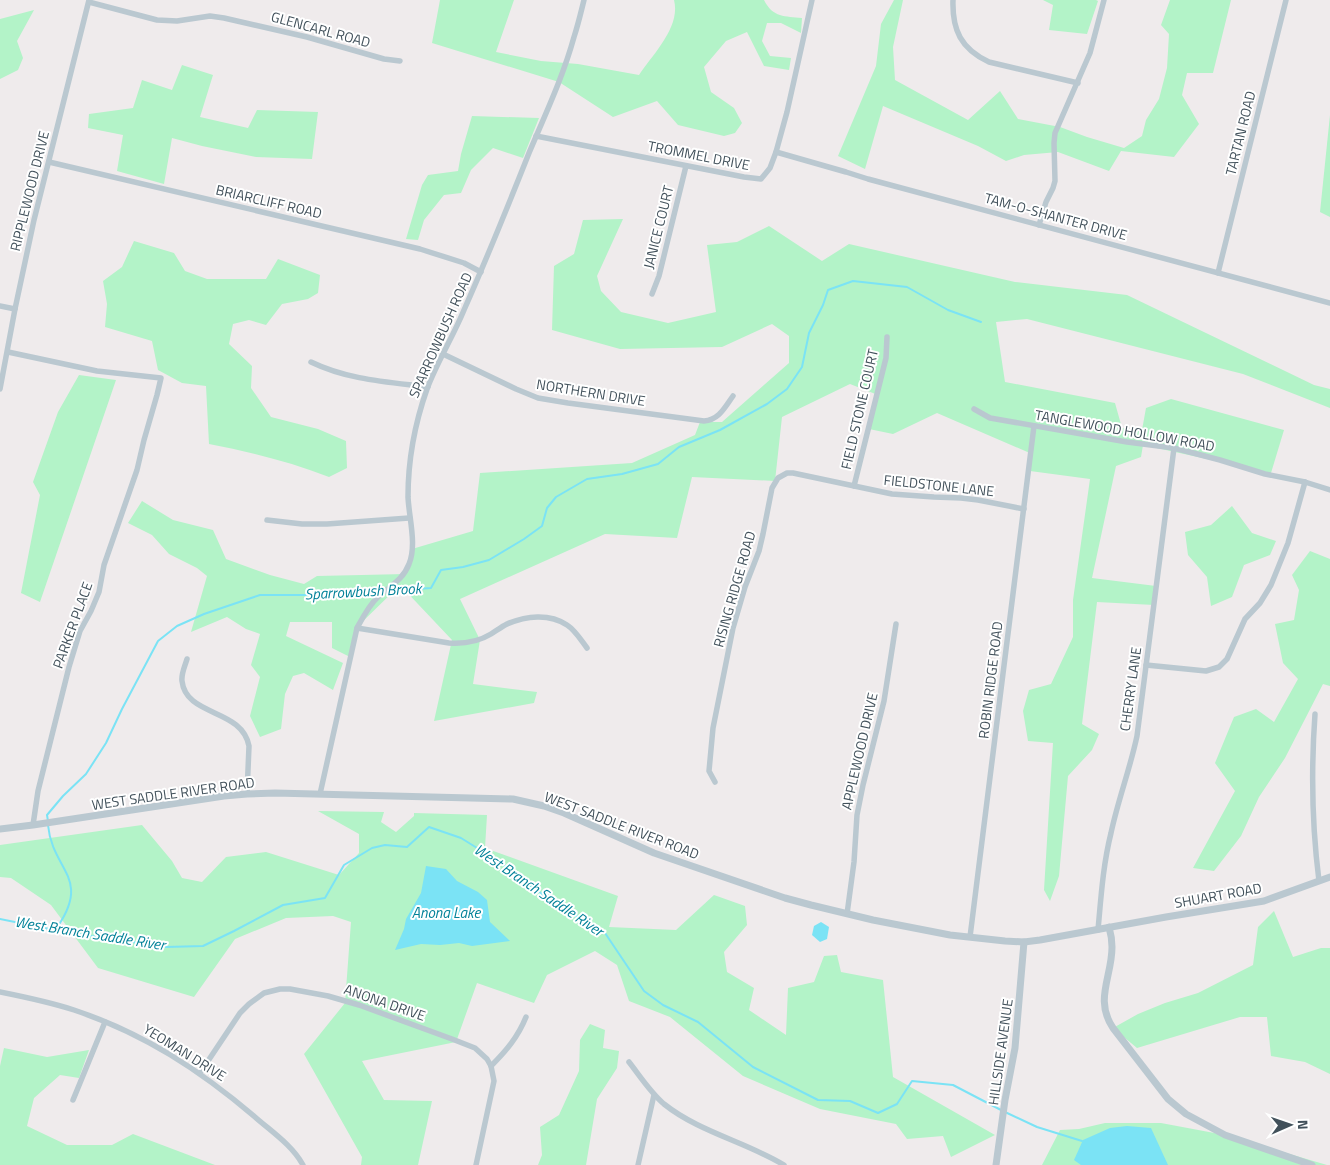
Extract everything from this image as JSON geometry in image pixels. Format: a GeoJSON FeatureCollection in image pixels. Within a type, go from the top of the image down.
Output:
{"type":"FeatureCollection","features":[{"type":"Feature","properties":{"kind":"street","name":"SPARROWBUSH ROAD"},"geometry":{"type":"LineString","coordinates":[[320,794],[357,628],[370,607],[406,572],[411,557],[412,546],[408,497],[411,455],[428,387],[481,272],[556,88],[574,38],[584,0]]}},
{"type":"Feature","properties":{"kind":"street","name":"TROMMEL DRIVE"},"geometry":{"type":"LineString","coordinates":[[536,136],[761,179],[770,168],[776,152],[812,0]]}},
{"type":"Feature","properties":{"kind":"street"},"geometry":{"type":"LineString","coordinates":[[953,0],[953,19],[960,38],[980,58],[989,62],[1078,83]]}},
{"type":"Feature","properties":{"kind":"street"},"geometry":{"type":"LineString","coordinates":[[1039,225],[1055,181],[1054,143],[1057,128],[1090,52],[1104,0]]}},
{"type":"Feature","properties":{"kind":"street","name":"TARTAN ROAD"},"geometry":{"type":"LineString","coordinates":[[1218,273],[1286,0]]}},
{"type":"Feature","properties":{"kind":"street","name":"GLENCARL ROAD"},"geometry":{"type":"LineString","coordinates":[[89,1],[162,21],[177,21],[210,16],[224,18],[384,59],[400,61]]}},
{"type":"Feature","properties":{"kind":"street","name":"RIPPLEWOOD DRIVE"},"geometry":{"type":"LineString","coordinates":[[0,388],[34,220],[89,1]]}},
{"type":"Feature","properties":{"kind":"street","name":"TAM-O-SHANTER DRIVE"},"geometry":{"type":"LineString","coordinates":[[776,152],[868,179],[1330,303]]}},
{"type":"Feature","properties":{"kind":"street","name":"BRIARCLIFF ROAD"},"geometry":{"type":"LineString","coordinates":[[49,162],[420,249],[464,263],[481,272]]}},
{"type":"Feature","properties":{"kind":"street","name":"JANICE COURT"},"geometry":{"type":"LineString","coordinates":[[652,294],[686,166]]}},
{"type":"Feature","properties":{"kind":"street"},"geometry":{"type":"LineString","coordinates":[[0,306],[15,310]]}},
{"type":"Feature","properties":{"kind":"street","name":"FIELD STONE COURT"},"geometry":{"type":"LineString","coordinates":[[854,486],[886,358],[887,337]]}},
{"type":"Feature","properties":{"kind":"street","name":"PARKER PLACE"},"geometry":{"type":"LineString","coordinates":[[8,352],[97,372],[160,378],[137,470],[104,565],[99,592],[80,631],[69,668],[38,790],[33,825]]}},
{"type":"Feature","properties":{"kind":"street","name":"NORTHERN DRIVE"},"geometry":{"type":"LineString","coordinates":[[442,354],[516,390],[538,398],[568,403],[704,421],[719,415],[733,396]]}},
{"type":"Feature","properties":{"kind":"street"},"geometry":{"type":"LineString","coordinates":[[311,362],[331,371],[364,380],[428,387]]}},
{"type":"Feature","properties":{"kind":"street","name":"TANGLEWOOD HOLLOW ROAD"},"geometry":{"type":"LineString","coordinates":[[974,409],[990,418],[1174,448],[1330,490]]}},
{"type":"Feature","properties":{"kind":"street","name":"ROBIN RIDGE ROAD"},"geometry":{"type":"LineString","coordinates":[[970,938],[1034,426]]}},
{"type":"Feature","properties":{"kind":"street","name":"CHERRY LANE"},"geometry":{"type":"LineString","coordinates":[[1098,930],[1103,873],[1112,826],[1137,736],[1174,448]]}},
{"type":"Feature","properties":{"kind":"street","name":"RISING RIDGE ROAD"},"geometry":{"type":"LineString","coordinates":[[715,782],[709,771],[713,728],[733,628],[764,534],[772,488],[778,478],[787,473],[793,473]]}},
{"type":"Feature","properties":{"kind":"street","name":"FIELDSTONE LANE"},"geometry":{"type":"LineString","coordinates":[[793,473],[892,494],[978,500],[1024,509]]}},
{"type":"Feature","properties":{"kind":"street"},"geometry":{"type":"LineString","coordinates":[[1146,665],[1206,670],[1218,667],[1227,659],[1245,619],[1260,603],[1271,585],[1288,543],[1306,482]]}},
{"type":"Feature","properties":{"kind":"street"},"geometry":{"type":"LineString","coordinates":[[267,520],[302,524],[327,524],[410,518]]}},
{"type":"Feature","properties":{"kind":"street"},"geometry":{"type":"LineString","coordinates":[[357,628],[459,644],[480,639],[508,624],[538,616],[558,620],[566,625],[579,637],[586,648]]}},
{"type":"Feature","properties":{"kind":"street","name":"APPLEWOOD DRIVE"},"geometry":{"type":"LineString","coordinates":[[847,914],[854,862],[857,815],[884,701],[896,624]]}},
{"type":"Feature","properties":{"kind":"street"},"geometry":{"type":"LineString","coordinates":[[187,659],[182,680],[186,693],[197,704],[236,723],[245,732],[249,746],[247,794]]}},
{"type":"Feature","properties":{"kind":"street"},"geometry":{"type":"LineString","coordinates":[[1315,714],[1312,781],[1315,851],[1319,881]]}},
{"type":"Feature","properties":{"kind":"street","name":"WEST SADDLE RIVER ROAD"},"geometry":{"type":"LineString","coordinates":[[0,829],[247,794],[493,797],[528,802],[573,816],[654,853],[785,898],[909,928],[970,938],[1024,942],[1166,917]]}},
{"type":"Feature","properties":{"kind":"street","name":"SHUART ROAD"},"geometry":{"type":"LineString","coordinates":[[1166,917],[1264,901],[1330,877]]}},
{"type":"Feature","properties":{"kind":"street"},"geometry":{"type":"LineString","coordinates":[[1109,927],[1112,948],[1104,1004],[1106,1015],[1113,1028],[1168,1099],[1186,1114],[1225,1135],[1312,1165]]}},
{"type":"Feature","properties":{"kind":"street","name":"HILLSIDE AVENUE"},"geometry":{"type":"LineString","coordinates":[[996,1165],[1005,1100],[1015,1048],[1024,942]]}},
{"type":"Feature","properties":{"kind":"street","name":"ANONA DRIVE"},"geometry":{"type":"LineString","coordinates":[[200,1073],[240,1013],[264,993],[280,989],[328,996],[415,1025],[475,1048],[487,1058],[491,1066]]}},
{"type":"Feature","properties":{"kind":"street","name":"YEOMAN DRIVE"},"geometry":{"type":"LineString","coordinates":[[0,992],[51,1003],[105,1022],[152,1044],[200,1073],[223,1090],[293,1150],[303,1165]]}},
{"type":"Feature","properties":{"kind":"street"},"geometry":{"type":"LineString","coordinates":[[476,1165],[494,1081],[491,1066],[516,1038],[526,1017]]}},
{"type":"Feature","properties":{"kind":"street"},"geometry":{"type":"LineString","coordinates":[[73,1100],[105,1022]]}},
{"type":"Feature","properties":{"kind":"street"},"geometry":{"type":"LineString","coordinates":[[629,1062],[654,1095],[672,1110],[784,1165]]}},
{"type":"Feature","properties":{"kind":"street"},"geometry":{"type":"LineString","coordinates":[[638,1165],[654,1095]]}},
{"type":"Feature","properties":{"kind":"green space"},"geometry":{"type":"Polygon","coordinates":[[[440,0],[514,0],[496,52],[541,61],[578,64],[639,75],[670,30],[675,10],[674,0],[764,0],[775,13],[802,18],[801,33],[781,23],[767,23],[762,41],[770,56],[791,58],[789,70],[764,66],[747,32],[726,41],[704,67],[711,92],[734,108],[742,123],[735,133],[724,136],[678,125],[657,101],[613,117],[559,82],[432,43],[440,0]]]}},
{"type":"Feature","properties":{"kind":"green space"},"geometry":{"type":"Polygon","coordinates":[[[894,0],[903,0],[893,47],[895,80],[968,120],[1000,91],[1018,119],[1060,127],[1124,148],[1142,136],[1146,120],[1159,99],[1167,68],[1169,34],[1161,25],[1170,0],[1231,0],[1213,73],[1187,73],[1182,95],[1199,124],[1174,157],[1121,151],[1109,171],[1058,152],[1024,155],[1006,161],[978,146],[883,106],[865,169],[838,156],[876,66],[881,24],[894,0]]]}},
{"type":"Feature","properties":{"kind":"green space"},"geometry":{"type":"Polygon","coordinates":[[[1043,0],[1098,1],[1087,34],[1049,30],[1053,5],[1043,0]]]}},
{"type":"Feature","properties":{"kind":"green space"},"geometry":{"type":"Polygon","coordinates":[[[34,10],[17,41],[23,58],[18,70],[0,79],[0,19],[34,10]]]}},
{"type":"Feature","properties":{"kind":"green space"},"geometry":{"type":"Polygon","coordinates":[[[182,65],[213,75],[200,117],[248,128],[257,110],[318,112],[312,159],[256,157],[172,138],[164,184],[117,171],[123,135],[88,128],[89,114],[133,108],[142,80],[172,90],[182,65]]]}},
{"type":"Feature","properties":{"kind":"green space"},"geometry":{"type":"Polygon","coordinates":[[[1330,115],[1330,217],[1320,212],[1330,115]]]}},
{"type":"Feature","properties":{"kind":"green space"},"geometry":{"type":"Polygon","coordinates":[[[472,116],[539,118],[523,158],[493,148],[471,170],[461,193],[444,195],[424,220],[418,240],[406,239],[422,185],[428,175],[458,171],[472,116]]]}},
{"type":"Feature","properties":{"kind":"green space"},"geometry":{"type":"Polygon","coordinates":[[[623,219],[597,276],[601,291],[621,312],[668,323],[716,312],[707,245],[737,242],[769,226],[822,261],[849,244],[1015,282],[1127,295],[1314,385],[1330,389],[1330,408],[1243,374],[1027,319],[996,322],[1005,382],[1115,403],[1122,428],[1142,430],[1146,408],[1171,399],[1284,430],[1271,473],[1143,445],[1141,457],[1116,466],[1092,578],[1156,586],[1154,605],[1097,602],[1082,724],[1099,734],[1092,750],[1068,776],[1059,876],[1050,901],[1044,890],[1053,743],[1028,741],[1023,711],[1029,690],[1051,684],[1073,637],[1073,600],[1090,479],[1030,471],[1032,454],[937,413],[893,434],[869,429],[878,395],[850,384],[782,417],[775,481],[692,477],[677,538],[605,534],[460,599],[480,640],[473,684],[537,692],[534,703],[434,721],[452,640],[400,585],[355,629],[350,657],[332,648],[332,622],[290,622],[286,636],[343,663],[333,690],[304,673],[293,676],[285,694],[281,729],[260,737],[250,716],[260,677],[251,665],[260,634],[246,629],[227,617],[191,632],[207,576],[197,568],[169,554],[152,535],[128,523],[142,501],[173,520],[213,530],[226,559],[270,575],[304,584],[317,576],[406,574],[412,549],[473,531],[480,473],[632,463],[695,435],[700,422],[722,422],[789,363],[789,336],[772,324],[722,347],[620,349],[552,330],[554,266],[574,254],[583,220],[623,219]]]}},
{"type":"Feature","properties":{"kind":"green space"},"geometry":{"type":"Polygon","coordinates":[[[134,241],[174,253],[185,271],[207,279],[266,279],[278,259],[320,275],[318,293],[308,299],[282,304],[266,325],[249,320],[233,324],[229,344],[252,366],[251,388],[271,417],[318,429],[346,441],[347,468],[329,477],[270,458],[209,444],[206,386],[182,383],[158,370],[152,341],[105,327],[107,304],[103,281],[122,267],[134,241]]]}},
{"type":"Feature","properties":{"kind":"green space"},"geometry":{"type":"Polygon","coordinates":[[[79,375],[116,380],[40,602],[21,593],[40,495],[33,482],[58,412],[79,375]]]}},
{"type":"Feature","properties":{"kind":"green space"},"geometry":{"type":"Polygon","coordinates":[[[1232,506],[1252,533],[1276,541],[1270,555],[1244,565],[1232,597],[1211,606],[1207,577],[1188,555],[1185,532],[1211,525],[1232,506]]]}},
{"type":"Feature","properties":{"kind":"green space"},"geometry":{"type":"Polygon","coordinates":[[[1310,551],[1330,559],[1330,686],[1323,684],[1285,758],[1259,797],[1241,836],[1214,871],[1193,868],[1235,791],[1215,763],[1234,717],[1256,709],[1274,722],[1298,679],[1283,663],[1275,624],[1294,620],[1299,590],[1292,575],[1310,551]]]}},
{"type":"Feature","properties":{"kind":"green space"},"geometry":{"type":"Polygon","coordinates":[[[318,811],[384,812],[381,822],[396,832],[414,816],[414,813],[487,815],[485,848],[618,896],[609,927],[676,930],[714,895],[745,906],[747,925],[724,952],[727,972],[754,988],[749,1010],[786,1035],[788,988],[814,982],[824,956],[837,955],[841,972],[883,980],[893,1077],[995,1135],[951,1157],[943,1136],[907,1139],[896,1124],[820,1109],[743,1076],[670,1017],[629,1001],[617,965],[595,951],[547,975],[534,1003],[477,983],[456,1042],[362,1061],[384,1100],[432,1101],[418,1165],[361,1165],[362,1157],[304,1054],[345,1003],[351,922],[333,916],[286,918],[235,939],[194,997],[98,968],[51,905],[11,878],[0,877],[0,845],[142,825],[172,861],[182,878],[202,882],[226,857],[266,852],[339,875],[359,853],[359,834],[318,811]]]}},
{"type":"Feature","properties":{"kind":"green space"},"geometry":{"type":"Polygon","coordinates":[[[1274,911],[1293,957],[1321,948],[1330,948],[1330,1074],[1305,1062],[1271,1056],[1267,1017],[1240,1017],[1137,1048],[1113,1028],[1138,1014],[1198,993],[1253,965],[1258,927],[1274,911]]]}},
{"type":"Feature","properties":{"kind":"green space"},"geometry":{"type":"Polygon","coordinates":[[[590,1024],[605,1030],[603,1048],[619,1051],[617,1068],[597,1099],[586,1165],[538,1165],[542,1155],[540,1127],[559,1115],[579,1071],[580,1040],[590,1024]]]}},
{"type":"Feature","properties":{"kind":"green space"},"geometry":{"type":"Polygon","coordinates":[[[4,1048],[47,1057],[89,1050],[79,1078],[60,1075],[34,1098],[27,1126],[67,1145],[112,1145],[133,1134],[215,1165],[0,1165],[0,1066],[4,1048]]]}},
{"type":"Feature","properties":{"kind":"green space"},"geometry":{"type":"Polygon","coordinates":[[[1105,1123],[1161,1123],[1225,1135],[1327,1165],[1042,1165],[1060,1130],[1079,1129],[1105,1123]]]}},
{"type":"Feature","properties":{"kind":"water","name":"Anona Lake"},"geometry":{"type":"Polygon","coordinates":[[[426,866],[446,869],[457,881],[478,892],[487,900],[490,922],[510,941],[472,946],[459,943],[421,944],[395,950],[406,919],[421,893],[426,866]]]}},
{"type":"Feature","properties":{"kind":"water"},"geometry":{"type":"Polygon","coordinates":[[[821,922],[829,927],[827,939],[820,942],[812,935],[814,926],[821,922]]]}},
{"type":"Feature","properties":{"kind":"water"},"geometry":{"type":"Polygon","coordinates":[[[1127,1126],[1151,1128],[1168,1165],[1081,1165],[1074,1160],[1083,1140],[1110,1128],[1127,1126]]]}},
{"type":"Feature","properties":{"kind":"waterway","name":"Sparrowbush Brook"},"geometry":{"type":"LineString","coordinates":[[388,591],[431,588],[441,570],[463,567],[489,560],[542,526],[547,508],[556,497],[587,479],[622,474],[658,464],[679,447],[720,430],[767,404],[787,389],[802,367],[809,333],[828,290],[853,281],[907,287],[948,310],[981,322]]}},
{"type":"Feature","properties":{"kind":"waterway","name":"Sparrowbush Brook"},"geometry":{"type":"LineString","coordinates":[[48,821],[47,815],[63,796],[86,774],[106,743],[158,641],[177,626],[204,614],[260,595],[327,595],[381,591]]}},
{"type":"Feature","properties":{"kind":"waterway","name":"Sparrowbush Brook"},"geometry":{"type":"LineString","coordinates":[[48,825],[56,853],[67,874],[71,896],[58,926],[49,928]]}},
{"type":"Feature","properties":{"kind":"waterway","name":"West Branch Saddle River"},"geometry":{"type":"LineString","coordinates":[[0,919],[64,932],[166,947],[203,946],[283,905],[325,898],[344,865],[372,848],[385,845],[407,847],[429,827],[461,838],[498,861],[562,909],[603,930],[644,991],[663,1005],[698,1022],[753,1067],[818,1100],[850,1101],[878,1113],[897,1104],[912,1081],[953,1085],[1001,1110]]}},
{"type":"Feature","properties":{"kind":"waterway","name":"West Branch Saddle River"},"geometry":{"type":"LineString","coordinates":[[1005,1112],[1037,1127],[1082,1141]]}}]}
